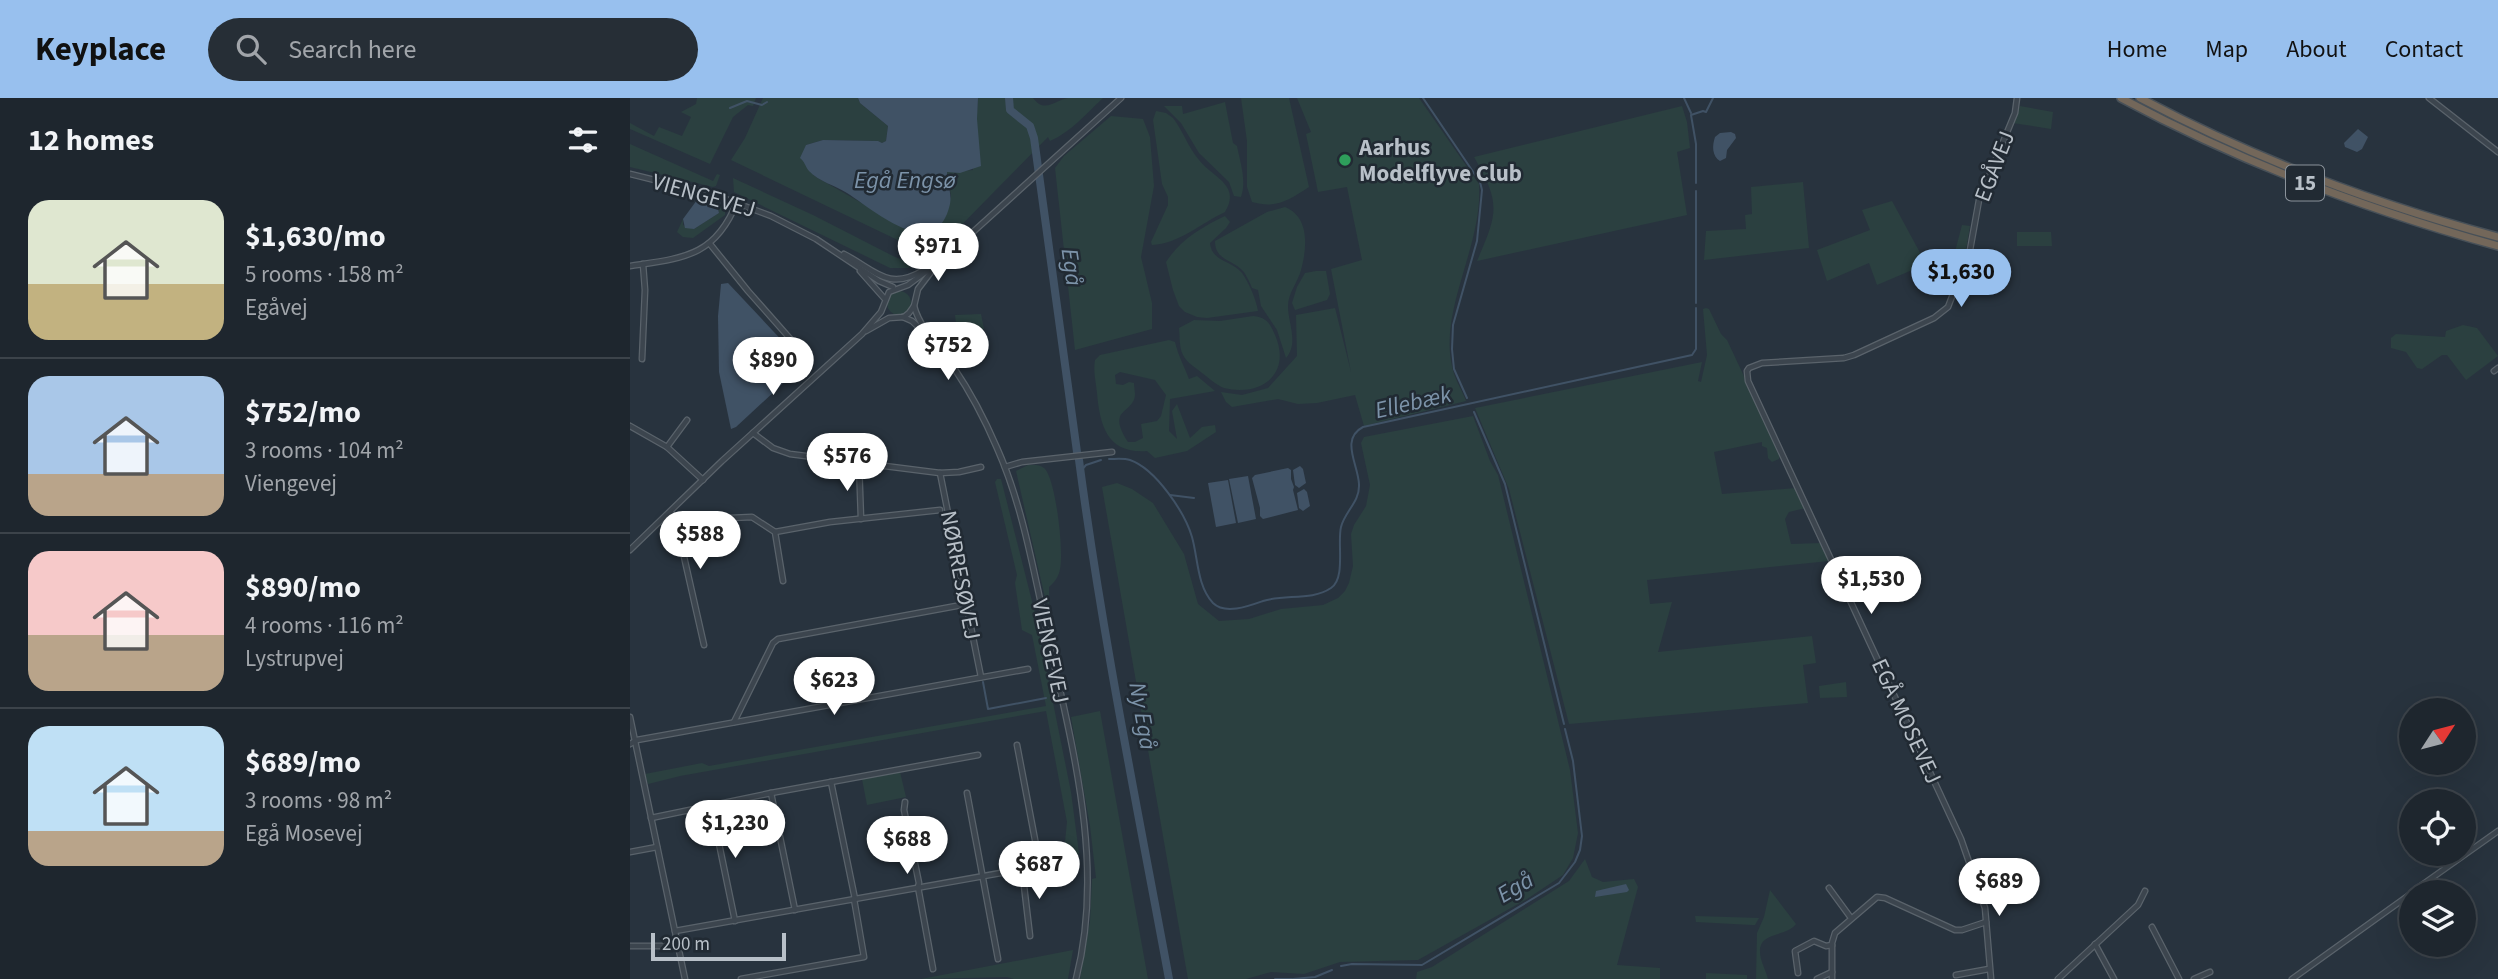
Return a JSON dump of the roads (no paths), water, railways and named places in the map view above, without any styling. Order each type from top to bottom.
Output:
[{"type":"highway","name":"15","points":[[2121,98],[2206,140],[2319,188],[2386,212],[2498,246]]},
{"type":"highway","name":"15","points":[[2140,98],[2222,138],[2323,180],[2388,204],[2498,237]]},
{"type":"street","points":[[862,334],[895,317],[908,314],[919,286],[943,259],[1121,98]]},
{"type":"street","name":"EGÅVEJ","points":[[1747,371],[1762,363],[1844,358],[1934,318],[1948,307],[1970,250],[1979,200],[2015,113],[2017,98]]},
{"type":"street","points":[[2429,98],[2498,152]]},
{"type":"street","name":"VIENGEVEJ","points":[[630,174],[737,202],[771,216],[825,244],[879,281],[899,288]]},
{"type":"street","points":[[630,267],[692,254],[710,244],[726,226],[737,202]]},
{"type":"street","points":[[710,244],[794,343]]},
{"type":"street","points":[[825,244],[890,280],[910,278],[943,259]]},
{"type":"street","name":"VIENGEVEJ","points":[[849,261],[873,283],[884,303]]},
{"type":"street","points":[[630,550],[862,334],[879,315],[889,292],[913,282],[937,263]]},
{"type":"street","points":[[642,359],[645,290],[643,264]]},
{"type":"street","points":[[899,288],[910,292],[914,303]]},
{"type":"street","points":[[884,303],[888,313],[895,317]]},
{"type":"street","name":"VIENGEVEJ","points":[[914,303],[935,342],[976,403],[1005,467],[1035,577],[1081,801],[1089,873],[1085,939],[1076,979]]},
{"type":"street","name":"VIENGEVEJ","points":[[902,317],[914,323],[935,342]]},
{"type":"street","name":"EGÅ MOSEVEJ","points":[[1747,371],[1748,381],[1961,839],[1982,897],[1991,979]]},
{"type":"street","points":[[667,447],[687,420]]},
{"type":"street","points":[[630,426],[667,447],[703,480]]},
{"type":"street","points":[[753,433],[779,451],[859,463],[940,473],[981,467]]},
{"type":"street","points":[[1005,467],[1022,462],[1112,452]]},
{"type":"street","points":[[859,463],[861,519]]},
{"type":"street","name":"NØRRESØVEJ","points":[[940,473],[981,677]]},
{"type":"street","points":[[730,518],[752,517],[775,532],[810,525],[940,510]]},
{"type":"street","points":[[670,512],[675,517],[704,645]]},
{"type":"street","points":[[775,532],[783,581]]},
{"type":"street","points":[[734,723],[773,643],[778,639],[967,604]]},
{"type":"street","points":[[632,742],[1028,669]]},
{"type":"street","points":[[630,717],[632,742],[685,979]]},
{"type":"street","points":[[1017,746],[1040,866]]},
{"type":"street","points":[[651,818],[978,755]]},
{"type":"street","points":[[970,757],[971,763]]},
{"type":"street","points":[[741,979],[864,957],[831,782]]},
{"type":"street","points":[[771,793],[795,909]]},
{"type":"street","points":[[967,793],[998,959]]},
{"type":"street","points":[[905,802],[904,810],[933,969]]},
{"type":"street","points":[[711,805],[734,921]]},
{"type":"street","points":[[2430,880],[2498,831]]},
{"type":"street","points":[[630,852],[657,847]]},
{"type":"street","points":[[675,931],[1064,862]]},
{"type":"street","points":[[1022,869],[1030,936]]},
{"type":"street","points":[[1829,888],[1851,918]]},
{"type":"street","points":[[2058,979],[2138,905],[2145,891]]},
{"type":"street","points":[[1832,979],[1832,945],[1835,933],[1869,902],[1881,897],[1955,930],[1986,922]]},
{"type":"street","points":[[2292,979],[2399,902]]},
{"type":"street","points":[[2152,927],[2179,979]]},
{"type":"street","points":[[1798,973],[1795,951],[1814,941],[1826,946],[1832,945]]},
{"type":"street","points":[[2095,944],[2114,979]]},
{"type":"street","points":[[630,946],[678,946]]},
{"type":"street","points":[[1956,975],[1989,969]]},
{"type":"street","points":[[1817,979],[1832,972]]},
{"type":"street","points":[[2194,979],[2210,972]]},
{"type":"water","name":"Egå Engsø","points":[[858,98],[978,98],[981,166],[960,173],[947,172],[950,204],[943,222],[932,231],[918,232],[888,220],[847,193],[817,178],[800,158],[806,145],[823,140],[886,141],[888,126],[860,103]]},
{"type":"water","points":[[2358,129],[2368,137],[2362,149],[2357,152],[2345,147],[2344,143]]},
{"type":"water","points":[[1731,132],[1736,138],[1727,150],[1726,158],[1720,161],[1713,150],[1715,137],[1720,133]]},
{"type":"water","points":[[697,200],[717,205],[719,213],[694,229],[685,228],[683,219]]},
{"type":"water","points":[[728,283],[804,364],[731,429],[719,372],[718,316],[721,284]]},
{"type":"water","points":[[1300,466],[1306,483],[1299,488],[1295,485],[1293,470]]},
{"type":"water","points":[[1288,468],[1291,470],[1298,510],[1263,519],[1260,516],[1252,478]]},
{"type":"water","points":[[1248,476],[1256,519],[1238,523],[1229,479]]},
{"type":"water","points":[[1228,480],[1236,523],[1216,527],[1208,483]]},
{"type":"water","points":[[1304,489],[1310,506],[1303,511],[1299,508],[1297,493]]},
{"type":"water","points":[[1626,884],[1629,890],[1627,892],[1595,897],[1596,891]]},
{"type":"waterway","name":"Egå","points":[[1009,98],[1010,110],[1030,126],[1034,138],[1077,452]]},
{"type":"waterway","name":"Egå","points":[[1423,98],[1480,182],[1482,190],[1477,241],[1453,325],[1454,369],[1467,398]]},
{"type":"waterway","points":[[1684,98],[1691,113]]},
{"type":"waterway","name":"Ellebæk","points":[[1696,183],[1696,144],[1691,115],[1706,112],[1713,98]]},
{"type":"waterway","points":[[730,108],[747,101],[762,105],[767,102]]},
{"type":"waterway","name":"Ellebæk","points":[[1696,191],[1696,303]]},
{"type":"waterway","name":"Ellebæk","points":[[1109,459],[1128,459],[1140,465],[1150,472],[1168,493],[1192,537],[1204,588],[1218,607],[1230,609],[1271,599],[1315,595],[1336,583],[1340,569],[1341,527],[1359,490],[1351,445],[1356,432],[1363,427],[1692,355],[1696,349],[1696,308]]},
{"type":"waterway","name":"Egå","points":[[1474,412],[1505,484],[1564,724]]},
{"type":"waterway","name":"Ny Egå","points":[[1079,460],[1109,655],[1169,979]]},
{"type":"waterway","points":[[1080,472],[1086,465],[1101,460]]},
{"type":"waterway","points":[[1170,495],[1194,498]]},
{"type":"waterway","points":[[983,682],[988,709],[1046,698]]},
{"type":"waterway","name":"Egå","points":[[1341,966],[1422,965],[1559,883],[1575,862],[1582,836],[1573,761],[1565,729]]},
{"type":"waterway","name":"Egå","points":[[1293,979],[1315,977],[1332,970]]},
{"type":"waterway","name":"Egå","points":[[1275,979],[1292,979]]},
{"type":"place","name":"Aarhus Modelflyve Club","points":[[1345,160]]}]
